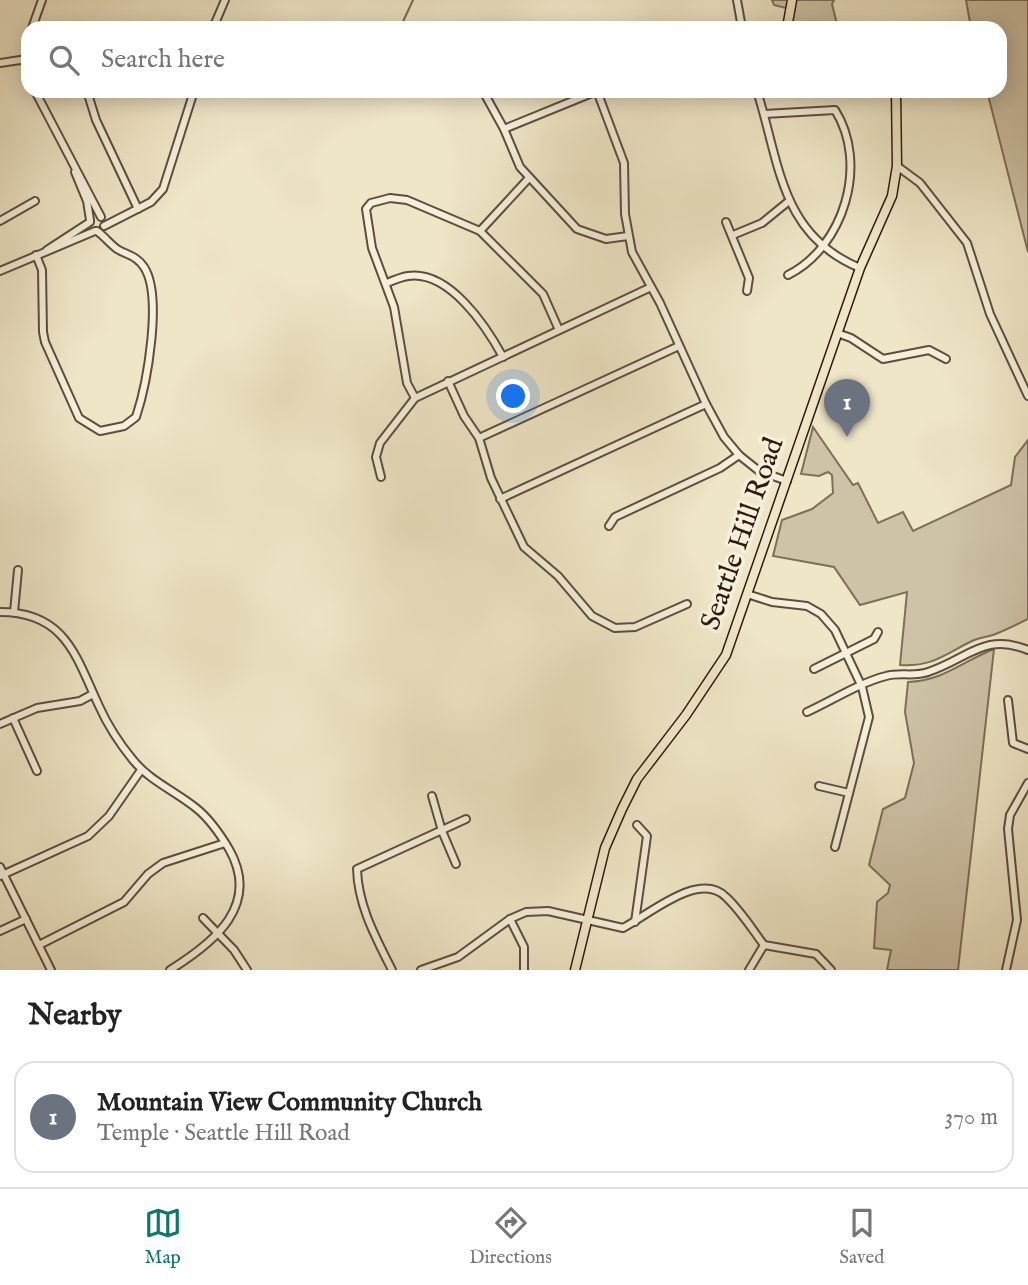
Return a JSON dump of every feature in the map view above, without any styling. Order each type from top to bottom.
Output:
[{"type":"main road","points":[[788,21],[792,0]]},
{"type":"main road","name":"Seattle Hill Road","points":[[575,970],[605,848],[622,809],[637,779],[686,715],[726,655],[860,268],[892,196],[897,166],[896,98]]},
{"type":"street","points":[[35,21],[43,0]]},
{"type":"street","points":[[216,21],[225,0]]},
{"type":"street","points":[[737,0],[742,21]]},
{"type":"street","points":[[0,63],[21,60]]},
{"type":"street","points":[[38,98],[103,222],[107,240]]},
{"type":"street","points":[[89,98],[96,120],[138,209]]},
{"type":"street","points":[[0,271],[96,231],[103,222],[118,219],[152,202],[163,189],[192,98]]},
{"type":"street","points":[[487,98],[505,129],[520,167],[577,229],[606,239],[628,236]]},
{"type":"street","points":[[505,129],[580,98]]},
{"type":"street","points":[[600,98],[624,163],[628,236],[632,252],[649,288],[660,303],[724,437],[739,455],[759,471],[787,481]]},
{"type":"street","points":[[759,98],[789,201],[806,230],[822,248],[837,259],[860,268]]},
{"type":"street","points":[[764,114],[827,108],[835,110],[841,119],[850,179],[839,220],[822,248],[811,261],[788,275]]},
{"type":"street","points":[[897,166],[919,183],[967,243],[990,314],[1028,396]]},
{"type":"street","points":[[36,255],[42,270],[43,332],[79,418],[100,431],[124,426],[136,417],[153,327],[145,268],[134,256],[116,248],[96,231],[90,221],[87,201],[75,172]]},
{"type":"street","points":[[480,231],[529,178]]},
{"type":"street","points":[[415,398],[407,383],[387,283],[372,248],[366,209],[371,203],[390,198],[407,200],[480,231],[542,294],[559,330]]},
{"type":"street","points":[[0,221],[35,201]]},
{"type":"street","points":[[733,235],[762,223],[789,201]]},
{"type":"street","points":[[47,250],[96,216],[103,222]]},
{"type":"street","points":[[726,222],[749,278],[747,291]]},
{"type":"street","points":[[387,283],[408,275],[432,279],[445,286],[489,332],[503,357]]},
{"type":"street","points":[[381,477],[376,457],[380,443],[415,398],[649,288]]},
{"type":"street","points":[[837,333],[851,338],[883,359],[929,350],[946,359]]},
{"type":"street","points":[[479,438],[679,346]]},
{"type":"street","points":[[448,381],[464,416],[479,438],[500,499],[524,547],[558,576],[592,615],[615,628],[635,627],[687,604]]},
{"type":"street","points":[[500,499],[706,404]]},
{"type":"street","points":[[609,526],[615,517],[720,468],[739,455]]},
{"type":"street","points":[[14,612],[18,570]]},
{"type":"street","points":[[747,594],[772,602],[807,606],[821,614],[835,630],[862,687],[869,717],[835,847]]},
{"type":"street","points":[[0,612],[14,612],[42,621],[68,642],[121,746],[141,770],[197,808],[238,864],[240,900],[231,918],[193,956],[170,970]]},
{"type":"street","points":[[814,669],[874,639],[878,632]]},
{"type":"street","points":[[807,712],[890,674],[919,675],[939,669],[991,643],[1010,643],[1028,650]]},
{"type":"street","points":[[0,724],[37,708],[80,701],[93,694]]},
{"type":"street","points":[[1008,700],[1013,743],[1028,749]]},
{"type":"street","points":[[13,718],[37,771]]},
{"type":"street","points":[[2,876],[88,836],[109,816],[141,770]]},
{"type":"street","points":[[1006,970],[1017,920],[1008,830],[1010,815],[1028,783]]},
{"type":"street","points":[[820,786],[849,793]]},
{"type":"street","points":[[432,796],[442,831],[456,864]]},
{"type":"street","points":[[392,970],[371,929],[357,890],[357,869],[466,819]]},
{"type":"street","points":[[635,922],[647,836],[637,825]]},
{"type":"street","points":[[38,946],[124,902],[148,874],[163,863],[225,843]]},
{"type":"street","points":[[0,867],[2,876],[51,970]]},
{"type":"street","points":[[421,970],[458,957],[510,919],[526,912],[548,911],[586,922],[623,928],[687,891],[713,889],[724,895],[764,945],[816,954],[831,970]]},
{"type":"street","points":[[203,918],[234,950],[247,970]]},
{"type":"street","points":[[0,932],[26,919]]},
{"type":"street","points":[[510,919],[524,947],[524,970]]},
{"type":"street","points":[[749,970],[764,945]]},
{"type":"shaded area","points":[[772,0],[834,0],[832,4],[836,21],[791,21],[786,8],[774,5]]},
{"type":"shaded area","points":[[966,0],[1028,0],[1028,252],[989,98],[1007,98],[1007,21],[970,21]]},
{"type":"shaded area","points":[[813,427],[853,485],[858,483],[878,523],[903,512],[913,531],[1011,485],[1015,457],[1028,440],[1028,619],[972,641],[930,662],[900,665],[907,592],[860,605],[834,567],[773,556],[782,520],[812,509],[833,493],[832,475],[828,472],[819,476],[801,474]]},
{"type":"shaded area","points":[[994,649],[958,970],[887,970],[891,950],[874,948],[877,902],[888,893],[890,885],[869,865],[883,809],[905,798],[914,763],[905,712],[908,682],[932,678]]},
{"type":"waterway","points":[[403,21],[413,0]]},
{"type":"place","name":"Mountain View Community Church","points":[[847,437]]}]
